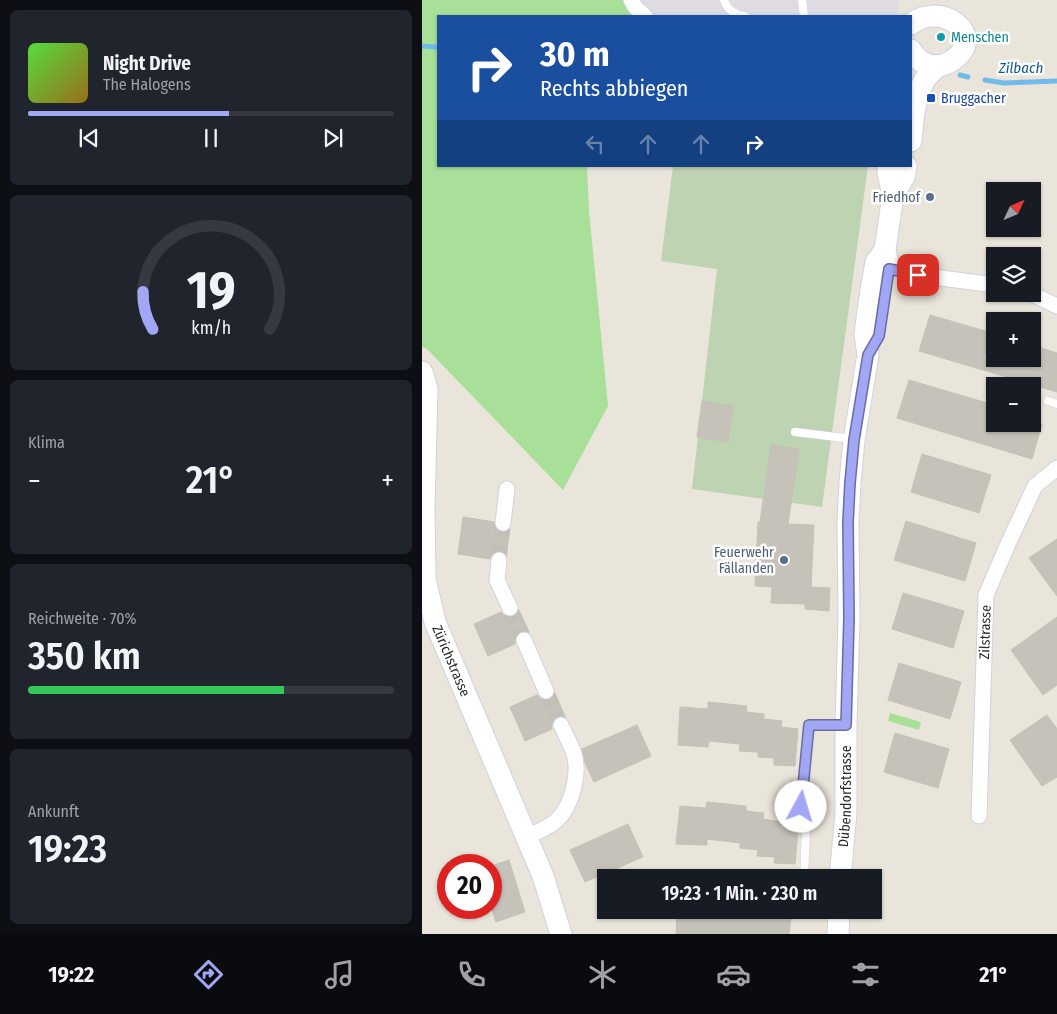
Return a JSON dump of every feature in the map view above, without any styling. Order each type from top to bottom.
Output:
[{"type":"main road","points":[[912,22],[916,16],[933,4],[955,15],[963,24],[966,35],[964,47],[958,57],[949,64],[937,66],[926,64],[912,56]]},
{"type":"main road","points":[[912,130],[918,94],[926,78],[937,66]]},
{"type":"main road","name":"Dübendorfstrasse","points":[[841,869],[846,813],[849,618],[848,522],[850,483],[854,440],[868,355],[879,336],[893,195],[888,167]]},
{"type":"main road","name":"Dübendorfstrasse","points":[[893,195],[904,177],[906,167]]},
{"type":"main road","name":"Zürichstrasse","points":[[422,372],[427,389],[423,580],[435,622],[543,876],[561,934]]},
{"type":"main road","points":[[838,934],[839,919]]},
{"type":"street","points":[[631,0],[644,15]]},
{"type":"street","points":[[887,259],[918,275],[986,284]]},
{"type":"street","points":[[1041,298],[1056,306]]},
{"type":"street","name":"Zilstrasse","points":[[979,816],[986,595],[1035,486],[1056,468]]},
{"type":"street","points":[[503,523],[507,489]]},
{"type":"street","points":[[499,560],[498,580],[510,608]]},
{"type":"street","points":[[524,640],[546,691]]},
{"type":"street","points":[[526,837],[557,820],[572,796],[576,776],[575,755],[561,724]]},
{"type":"lane","points":[[724,0],[726,6],[738,15]]},
{"type":"lane","points":[[802,0],[804,15]]},
{"type":"lane","points":[[1048,401],[1056,404]]},
{"type":"lane","points":[[795,432],[854,440]]},
{"type":"lane","points":[[804,869],[806,831],[801,807],[809,725],[846,725]]},
{"type":"shaded area","points":[[631,0],[900,0],[897,15],[644,15]]},
{"type":"green space","points":[[422,0],[631,0],[644,15],[437,15],[437,167],[587,167],[589,211],[608,406],[563,490],[427,349],[422,347]]},
{"type":"green space","points":[[673,167],[868,167],[822,507],[692,489],[717,269],[661,261]]},
{"type":"green space","points":[[890,713],[921,722],[919,730],[888,721]]},
{"type":"building","points":[[930,315],[986,331],[986,352],[984,359],[986,359],[986,367],[1041,367],[1041,348],[1057,353],[1057,392],[1041,387],[1041,377],[1007,377],[919,351]]},
{"type":"building","points":[[909,380],[986,403],[986,432],[1040,432],[1032,459],[897,418]]},
{"type":"building","points":[[702,401],[734,406],[728,442],[697,437]]},
{"type":"building","name":"Feuerwehr Fällanden","points":[[771,445],[799,449],[788,524],[814,525],[811,587],[830,588],[829,611],[805,609],[805,604],[771,603],[772,587],[755,586],[758,522],[760,522]]},
{"type":"building","points":[[922,454],[991,475],[979,513],[911,492]]},
{"type":"building","points":[[463,517],[494,522],[497,530],[501,532],[506,532],[510,529],[506,554],[496,551],[490,559],[458,554]]},
{"type":"building","points":[[906,521],[976,543],[965,581],[894,560]]},
{"type":"building","points":[[1057,539],[1057,596],[1029,558]]},
{"type":"building","points":[[903,593],[964,611],[953,648],[892,629]]},
{"type":"building","points":[[519,610],[529,632],[520,632],[516,635],[515,644],[488,656],[474,624],[501,612],[505,616],[513,617]]},
{"type":"building","points":[[1057,617],[1057,685],[1043,695],[1011,650]]},
{"type":"building","points":[[899,663],[961,682],[950,719],[888,700]]},
{"type":"building","points":[[555,693],[565,717],[557,717],[554,719],[552,729],[525,741],[510,707],[537,695],[541,699],[549,700]]},
{"type":"building","points":[[708,702],[747,706],[746,712],[764,714],[764,719],[782,721],[781,727],[798,729],[795,766],[774,765],[774,758],[758,757],[758,752],[739,751],[740,744],[709,741],[708,747],[678,745],[680,707],[708,709]]},
{"type":"building","points":[[1047,715],[1057,729],[1057,777],[1042,786],[1010,740]]},
{"type":"building","points":[[637,725],[651,756],[594,782],[585,763],[582,749]]},
{"type":"building","points":[[895,733],[949,749],[938,788],[884,772]]},
{"type":"building","points":[[707,802],[746,806],[746,811],[764,813],[763,819],[782,822],[781,826],[798,829],[795,864],[774,863],[775,857],[757,856],[758,850],[740,848],[740,843],[707,839],[707,845],[676,844],[680,806],[706,808]]},
{"type":"building","points":[[628,824],[643,857],[615,869],[597,869],[597,877],[585,882],[570,850]]},
{"type":"building","points":[[509,860],[525,912],[496,922],[495,919],[502,919],[502,862]]},
{"type":"building","points":[[677,919],[791,919],[789,934],[676,934]]},
{"type":"waterway","name":"Zilbach","points":[[422,46],[437,47]]},
{"type":"waterway","name":"Zilbach","points":[[960,75],[968,77]]},
{"type":"waterway","name":"Zilbach","points":[[985,80],[1004,83],[1057,81]]},
{"type":"tunnel","points":[[499,560],[503,523]]},
{"type":"tunnel","points":[[510,608],[524,640]]},
{"type":"tunnel","points":[[546,691],[561,725]]},
{"type":"place","name":"Menschen","points":[[941,37]]},
{"type":"place","name":"Bruggacher","points":[[931,98]]},
{"type":"place","name":"Friedhof","points":[[930,197]]},
{"type":"place","name":"Feuerwehr Fällanden","points":[[784,560]]},
{"type":"route","points":[[801,807],[809,725],[846,725],[850,483],[854,440],[868,355],[879,336],[889,269],[918,275]]}]
